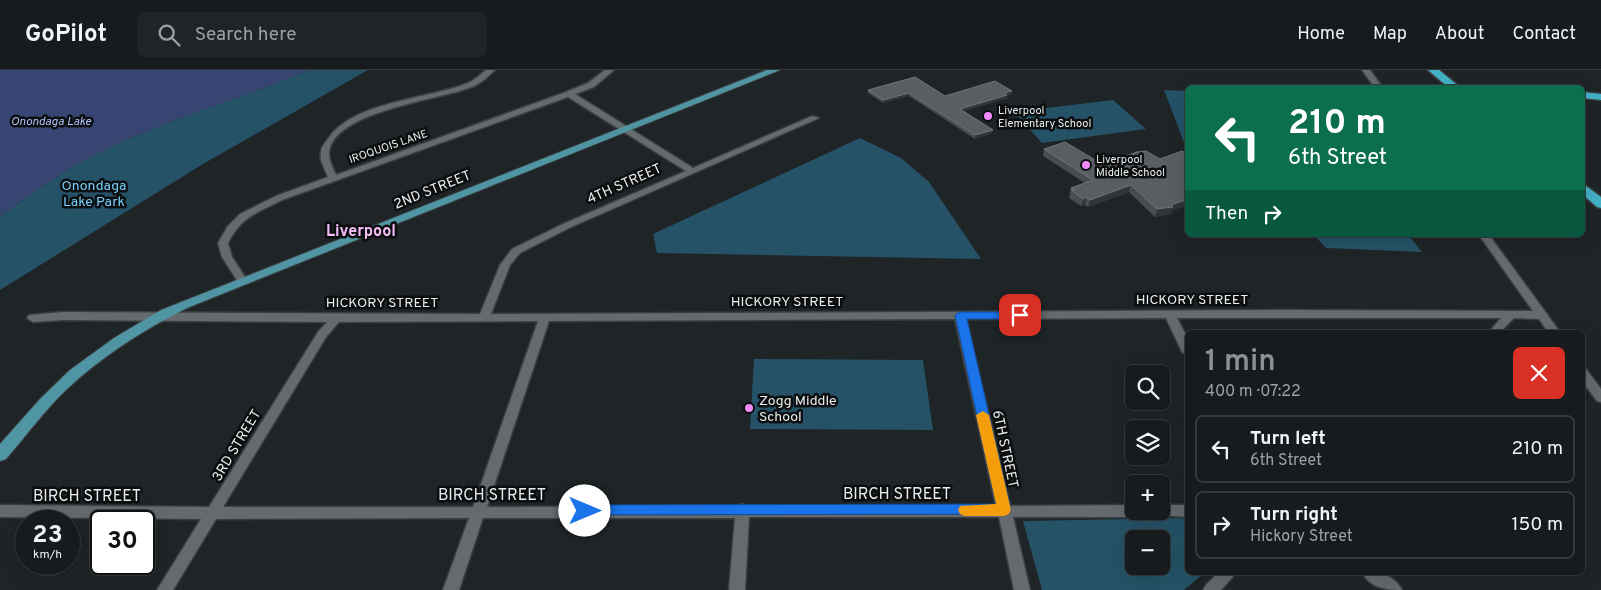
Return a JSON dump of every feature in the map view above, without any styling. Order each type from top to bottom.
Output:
[{"type":"highway","points":[[1428,70],[1446,85]]},
{"type":"highway","points":[[1433,70],[1452,85]]},
{"type":"highway","points":[[1585,95],[1601,97]]},
{"type":"highway","points":[[1585,190],[1601,205]]},
{"type":"highway","points":[[1585,195],[1601,205]]},
{"type":"main road","name":"2ND STREET","points":[[0,456],[60,387],[87,363],[120,339],[157,318],[242,280],[775,70]]},
{"type":"street","points":[[333,178],[325,162],[326,148],[340,132],[361,118],[390,106],[462,88],[478,80],[491,70]]},
{"type":"street","name":"IROQUOIS LANE","points":[[242,280],[228,258],[223,243],[231,228],[261,206],[333,178],[569,94],[591,85],[610,70]]},
{"type":"street","points":[[1366,70],[1376,85]]},
{"type":"street","points":[[569,94],[692,171]]},
{"type":"street","name":"4TH STREET","points":[[484,316],[504,265],[516,251],[692,171],[815,118]]},
{"type":"street","points":[[1485,237],[1553,330]]},
{"type":"street","name":"6TH STREET","points":[[960,315],[1022,590]]},
{"type":"street","points":[[1170,315],[1185,346]]},
{"type":"street","points":[[1496,330],[1511,315]]},
{"type":"street","name":"HICKORY STREET","points":[[33,318],[63,316],[336,318],[484,316],[1542,315]]},
{"type":"street","points":[[451,590],[545,316]]},
{"type":"street","name":"3RD STREET","points":[[164,590],[214,513],[322,335],[336,318]]},
{"type":"street","points":[[1585,376],[1601,398]]},
{"type":"street","points":[[737,590],[742,510]]},
{"type":"street","name":"BIRCH STREET","points":[[0,511],[214,513],[742,510],[1125,511]]},
{"type":"street","points":[[1170,511],[1185,511]]},
{"type":"street","points":[[1211,590],[1227,575]]},
{"type":"street","points":[[1373,575],[1394,590]]},
{"type":"green space","name":"Onondaga Lake Park","points":[[309,70],[368,70],[203,164],[0,290],[0,216],[62,174],[110,147]]},
{"type":"green space","points":[[1164,90],[1185,91],[1185,145]]},
{"type":"green space","points":[[1113,100],[1146,129],[1042,143],[1014,112]]},
{"type":"green space","points":[[860,138],[901,158],[929,182],[981,259],[657,253],[653,234]]},
{"type":"green space","points":[[1316,237],[1410,237],[1422,252],[1326,248]]},
{"type":"green space","points":[[754,359],[923,360],[933,430],[750,429]]},
{"type":"green space","points":[[1170,518],[1185,518],[1185,575],[1202,575],[1184,590],[1042,590],[1023,521],[1170,520]]},
{"type":"water","name":"Onondaga Lake","points":[[0,70],[309,70],[110,147],[62,174],[0,216]]},
{"type":"building","name":"Liverpool Elementary School","points":[[915,77],[945,96],[995,81],[1012,91],[1004,93],[1007,95],[960,109],[993,130],[975,135],[909,93],[883,100],[868,90]]},
{"type":"building","points":[[1065,142],[1102,164],[1137,152],[1146,151],[1160,159],[1182,151],[1185,152],[1185,200],[1171,205],[1173,207],[1157,209],[1131,185],[1090,200],[1086,197],[1083,199],[1071,188],[1093,180],[1044,149]]},
{"type":"slow traffic","points":[[965,510],[1004,510],[983,415]]},
{"type":"place","name":"Liverpool Elementary School","points":[[988,116]]},
{"type":"place","name":"Liverpool Middle School","points":[[1086,165]]},
{"type":"place","name":"Zogg Middle School","points":[[749,408]]},
{"type":"district","name":"Liverpool","points":[[361,230]]},
{"type":"route","points":[[585,511],[1004,510],[960,315],[1020,315]]}]
